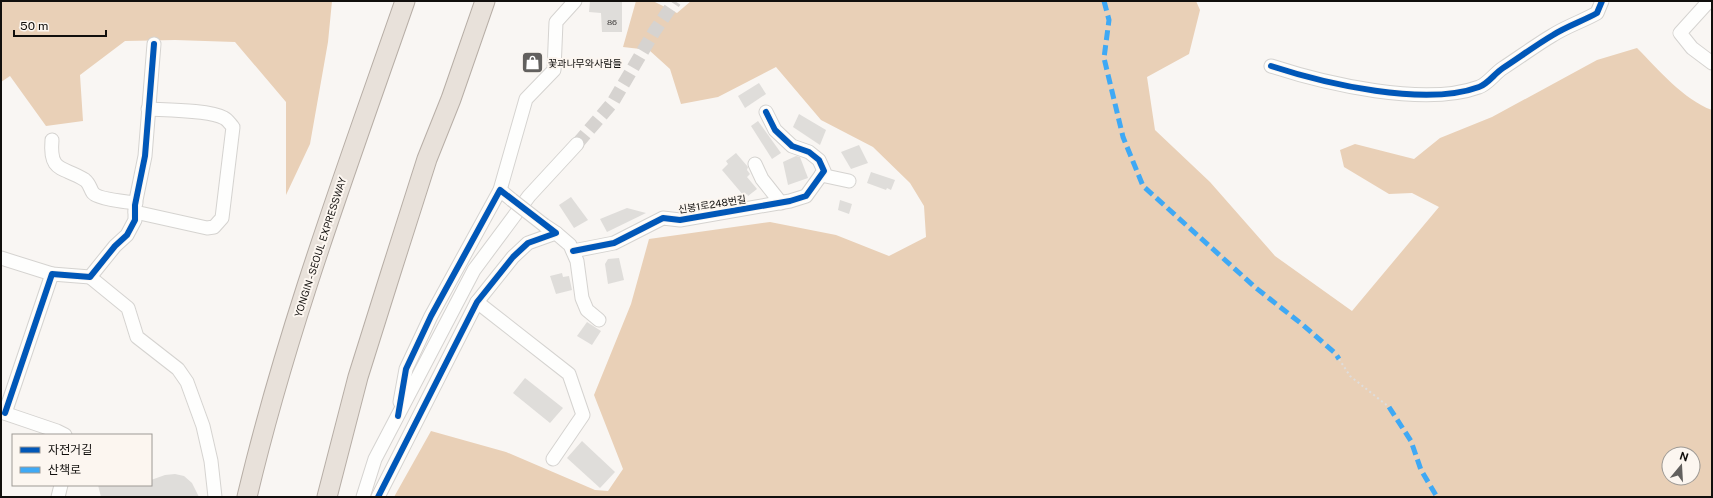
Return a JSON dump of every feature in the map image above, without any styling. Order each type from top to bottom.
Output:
[{"type":"highway","name":"YONGIN - SEOUL EXPRESSWAY","points":[[247,497],[283,362],[317,252],[405,1]]},
{"type":"highway","points":[[327,497],[358,377],[391,272],[427,160],[484,1]]},
{"type":"street","points":[[398,416],[406,369],[431,316],[500,190],[526,99],[554,70],[556,22],[575,1]]},
{"type":"street","points":[[1271,66],[1293,73],[1373,90],[1416,95],[1444,94],[1480,87],[1501,70],[1554,34],[1597,13],[1602,1]]},
{"type":"street","points":[[1709,1],[1680,33],[1692,48],[1712,63]]},
{"type":"street","points":[[90,277],[131,229],[143,172],[154,44]]},
{"type":"street","points":[[52,140],[52,158],[58,169],[85,180],[89,183],[93,193],[99,197],[207,228],[214,227],[219,223],[223,207],[225,176],[233,127],[223,117],[212,114],[148,109]]},
{"type":"street","points":[[766,112],[775,130],[792,146],[809,152],[819,160],[823,173],[849,181]]},
{"type":"street","points":[[363,497],[375,459],[474,270],[529,196],[577,144]]},
{"type":"street","points":[[755,164],[762,179],[781,203]]},
{"type":"street","name":"신봉1로248번길","points":[[573,251],[614,243],[663,218],[680,220],[781,203],[806,196],[823,173]]},
{"type":"street","points":[[500,190],[570,244],[577,261],[582,298],[587,310],[599,320]]},
{"type":"street","points":[[378,497],[477,302],[513,257],[528,243],[556,233]]},
{"type":"street","points":[[1,258],[52,274],[90,277],[128,308],[137,337],[178,369],[187,382],[204,426],[211,461],[215,497]]},
{"type":"street","points":[[52,274],[3,413],[62,434]]},
{"type":"street","points":[[477,302],[570,374],[583,415],[553,459]]},
{"type":"street","points":[[58,497],[60,486]]},
{"type":"path","points":[[1339,359],[1350,376],[1389,408]]},
{"type":"shaded area","points":[[1,1],[332,1],[328,42],[310,144],[286,195],[286,102],[235,42],[175,40],[125,41],[80,75],[83,121],[46,126],[10,76],[1,82]]},
{"type":"shaded area","points":[[636,1],[653,1],[677,13],[691,1],[1196,1],[1200,10],[1189,54],[1147,77],[1155,130],[1210,182],[1275,256],[1352,311],[1439,207],[1412,193],[1389,194],[1344,167],[1340,150],[1355,144],[1414,159],[1440,138],[1492,117],[1597,60],[1637,48],[1682,92],[1691,99],[1712,110],[1712,497],[394,497],[431,431],[506,452],[595,490],[608,491],[623,469],[594,395],[631,304],[649,239],[770,222],[836,235],[889,256],[926,237],[924,206],[910,183],[873,147],[821,120],[776,67],[718,97],[681,104],[670,69],[649,50],[623,47]]},
{"type":"building","points":[[590,1],[622,1],[622,32],[602,32],[601,13],[589,12]]},
{"type":"building","points":[[759,83],[766,94],[745,108],[738,96]]},
{"type":"building","points":[[799,114],[826,130],[820,145],[793,127]]},
{"type":"building","points":[[758,121],[781,153],[772,159],[751,126]]},
{"type":"building","points":[[859,145],[868,163],[851,169],[841,152]]},
{"type":"building","points":[[736,153],[748,167],[747,170],[750,174],[747,177],[757,189],[748,196],[747,194],[744,196],[722,170],[728,164],[726,161]]},
{"type":"building","points":[[796,156],[800,157],[808,178],[788,185],[783,162]]},
{"type":"building","points":[[871,172],[895,180],[891,190],[887,188],[886,190],[867,183]]},
{"type":"building","points":[[571,197],[588,220],[574,228],[559,205]]},
{"type":"building","points":[[840,200],[852,204],[849,214],[838,210]]},
{"type":"building","points":[[627,208],[646,213],[607,232],[600,219]]},
{"type":"building","points":[[619,258],[624,280],[608,284],[605,264],[608,259]]},
{"type":"building","points":[[562,273],[563,277],[569,276],[572,290],[556,294],[550,276]]},
{"type":"building","points":[[587,322],[601,331],[592,345],[577,336]]},
{"type":"building","points":[[525,378],[563,408],[550,423],[513,393]]},
{"type":"building","points":[[582,441],[615,472],[600,488],[567,458]]},
{"type":"building","points":[[175,474],[184,476],[192,483],[199,497],[101,497],[98,486],[152,486],[152,480],[165,475]]},
{"type":"tunnel","points":[[577,144],[613,102],[654,32],[675,1]]},
{"type":"marked path","points":[[1104,1],[1109,20],[1104,58],[1123,137],[1143,186],[1256,288],[1303,325],[1335,353],[1339,359]]},
{"type":"marked path","points":[[1389,407],[1411,441],[1421,470],[1437,497]]},
{"type":"cycle path","points":[[1271,66],[1319,80],[1375,91],[1431,95],[1457,93],[1482,86],[1500,70],[1547,39],[1597,13],[1602,1]]},
{"type":"cycle path","points":[[5,413],[52,274],[90,277],[115,246],[127,235],[135,220],[135,205],[145,156],[154,44]]},
{"type":"cycle path","points":[[573,251],[614,243],[663,218],[680,220],[790,201],[806,196],[824,171],[819,160],[809,152],[792,146],[775,130],[766,112]]},
{"type":"cycle path","points":[[378,497],[477,302],[513,257],[528,243],[556,233],[500,190],[431,316],[406,369],[398,416]]},
{"type":"place","name":"꽃과나무와사람들","points":[[532,63]]}]
